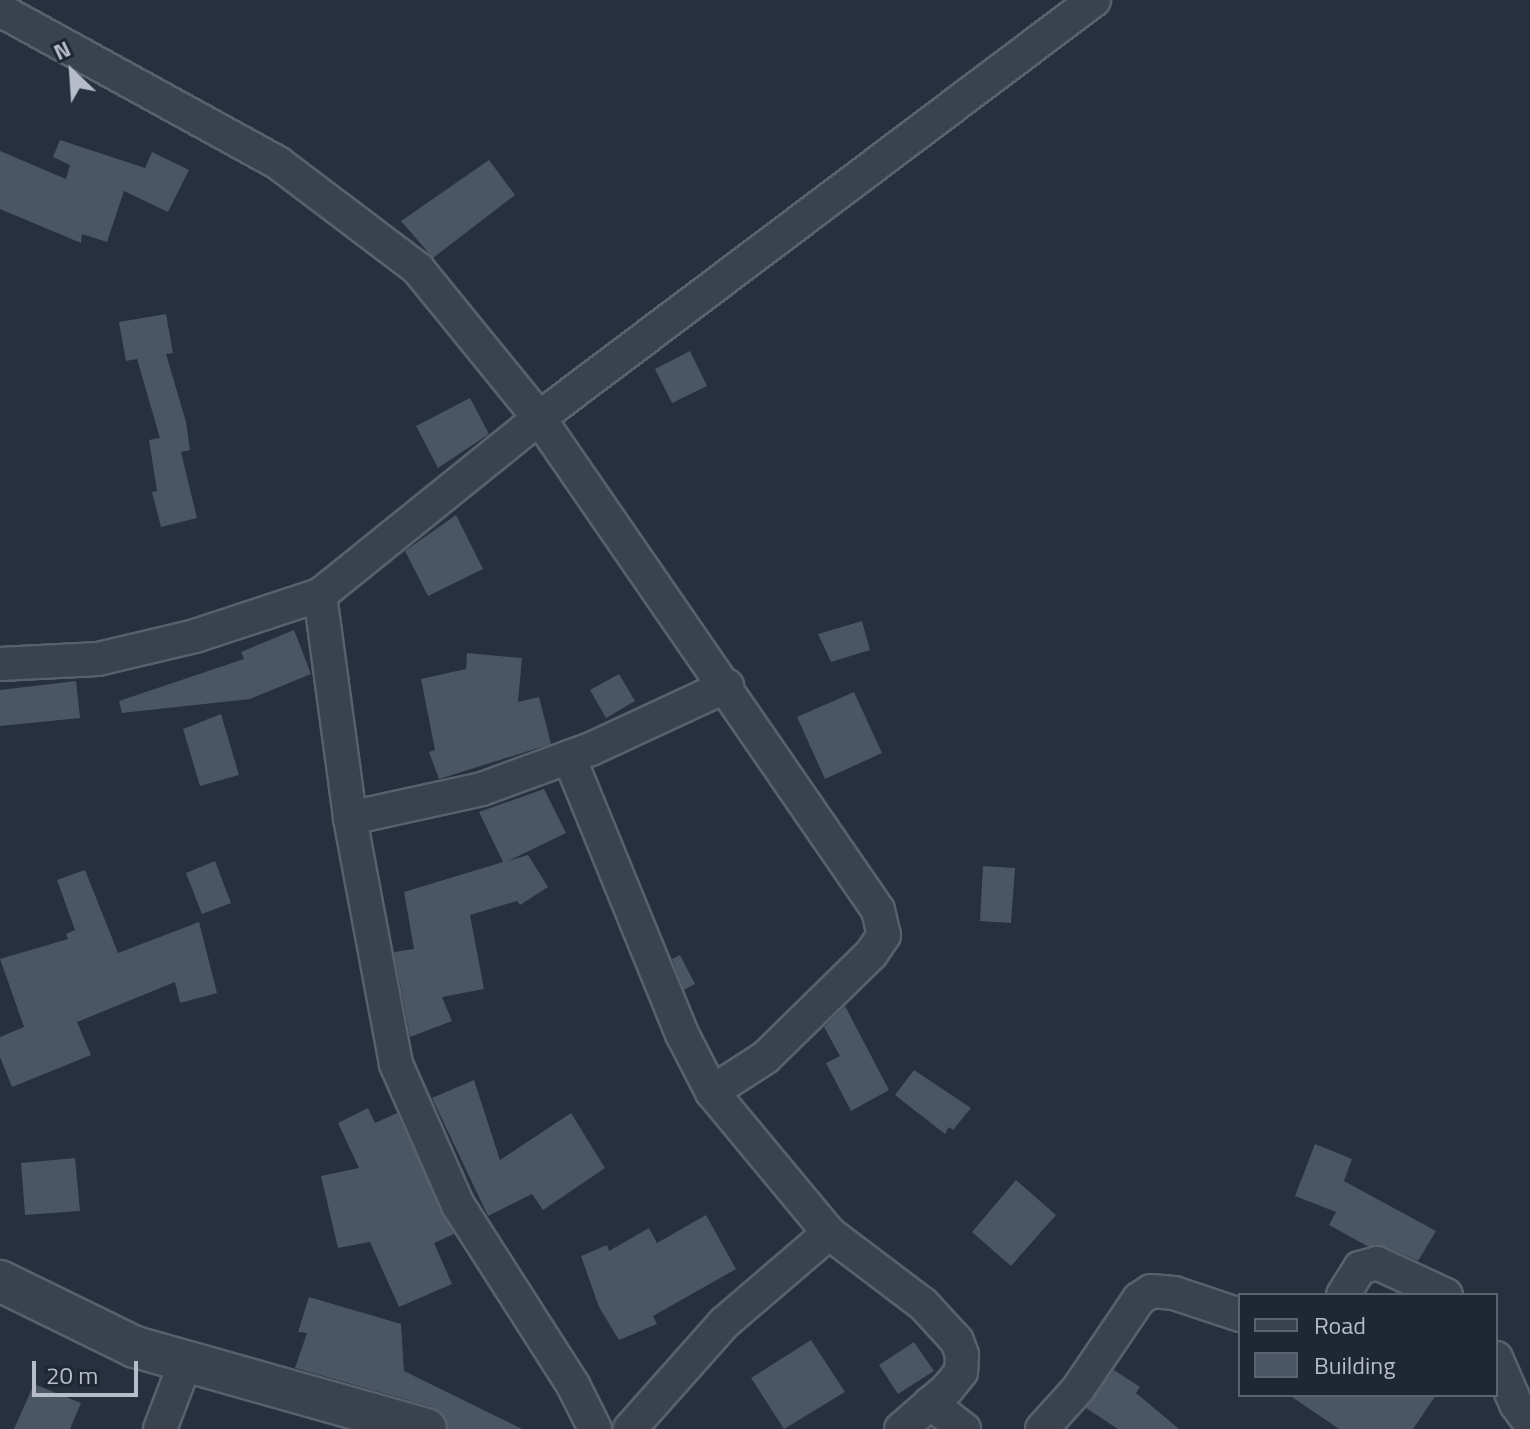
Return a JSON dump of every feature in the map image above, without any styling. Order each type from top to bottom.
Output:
[{"type":"street","points":[[0,664],[98,659],[195,636],[320,595],[539,418],[1094,0]]},
{"type":"street","points":[[0,10],[278,163],[418,269],[539,418],[846,859],[878,910],[884,935],[818,1011],[766,1057],[712,1092]]},
{"type":"street","points":[[320,595],[350,818],[377,984],[396,1064],[416,1120],[458,1205],[573,1385],[595,1429]]},
{"type":"street","points":[[350,818],[482,789],[569,757],[727,686]]},
{"type":"street","points":[[569,757],[682,1034],[712,1092],[829,1233],[923,1304],[957,1341],[961,1372],[901,1429]]},
{"type":"street","points":[[630,1429],[724,1323],[829,1233]]},
{"type":"street","points":[[1345,1293],[1370,1263],[1441,1293]]},
{"type":"street","points":[[0,1281],[135,1347],[426,1429]]},
{"type":"street","points":[[1042,1429],[1078,1389],[1139,1299],[1151,1291],[1174,1293],[1238,1314]]},
{"type":"street","points":[[160,1429],[186,1361]]},
{"type":"street","points":[[1498,1363],[1516,1404],[1530,1423]]},
{"type":"street","points":[[930,1403],[964,1429]]},
{"type":"building","points":[[60,140],[145,168],[152,152],[189,170],[168,212],[124,191],[107,242],[82,234],[81,243],[0,209],[0,151],[66,179],[70,165],[53,157]]},
{"type":"building","points":[[489,160],[515,195],[433,258],[401,221]]},
{"type":"building","points":[[166,314],[173,353],[166,354],[186,422],[190,450],[181,452],[197,518],[161,527],[152,492],[157,491],[149,440],[160,438],[137,359],[126,361],[119,322]]},
{"type":"building","points":[[690,351],[707,386],[672,403],[655,369]]},
{"type":"building","points":[[470,398],[489,434],[438,468],[416,426]]},
{"type":"building","points":[[456,515],[483,569],[428,596],[405,551]]},
{"type":"building","points":[[862,621],[870,650],[831,662],[818,634]]},
{"type":"building","points":[[294,630],[311,674],[250,699],[122,713],[119,701],[244,659],[241,652]]},
{"type":"building","points":[[467,653],[522,658],[518,702],[539,697],[551,744],[439,779],[429,752],[435,750],[421,679],[466,669]]},
{"type":"building","points":[[619,674],[635,701],[606,718],[590,690]]},
{"type":"building","points":[[76,681],[80,718],[0,726],[0,690]]},
{"type":"building","points":[[854,692],[882,753],[825,779],[797,717]]},
{"type":"building","points":[[221,714],[239,775],[200,786],[183,729]]},
{"type":"building","points":[[544,789],[566,833],[508,861],[528,855],[548,887],[520,905],[517,901],[470,915],[484,989],[442,997],[452,1021],[410,1037],[394,952],[414,949],[404,892],[503,862],[479,812]]},
{"type":"building","points":[[215,861],[231,903],[202,914],[186,873]]},
{"type":"building","points":[[983,866],[1015,868],[1011,923],[980,921]]},
{"type":"building","points":[[85,870],[118,953],[199,922],[217,993],[180,1003],[175,982],[77,1022],[91,1055],[12,1087],[0,1057],[0,1037],[24,1027],[0,959],[68,939],[66,934],[75,930],[57,880]]},
{"type":"building","points":[[680,955],[695,984],[684,990],[672,959]]},
{"type":"building","points":[[845,1006],[889,1090],[851,1111],[826,1063],[840,1056],[824,1027]]},
{"type":"building","points":[[914,1070],[971,1108],[953,1130],[949,1127],[945,1134],[895,1095]]},
{"type":"building","points":[[474,1080],[500,1160],[571,1113],[605,1168],[543,1210],[532,1194],[488,1216],[432,1098]]},
{"type":"building","points":[[368,1108],[375,1123],[397,1113],[454,1234],[434,1243],[452,1284],[399,1307],[370,1242],[338,1248],[321,1176],[359,1168],[338,1123]]},
{"type":"building","points":[[1315,1144],[1352,1159],[1344,1181],[1436,1231],[1418,1261],[1385,1246],[1367,1246],[1329,1225],[1336,1212],[1295,1196]]},
{"type":"building","points":[[75,1158],[80,1211],[25,1215],[21,1163]]},
{"type":"building","points":[[1016,1180],[1056,1215],[1011,1266],[972,1232]]},
{"type":"building","points":[[706,1215],[736,1269],[653,1316],[657,1324],[619,1340],[599,1307],[581,1256],[607,1245],[609,1251],[649,1228],[657,1243]]},
{"type":"building","points":[[309,1297],[401,1324],[404,1371],[522,1429],[448,1429],[443,1414],[432,1407],[295,1368],[307,1333],[298,1332]]},
{"type":"building","points":[[811,1340],[845,1392],[784,1429],[751,1378]]},
{"type":"building","points":[[914,1342],[934,1371],[898,1394],[879,1365]]},
{"type":"building","points":[[1114,1370],[1140,1387],[1136,1393],[1179,1429],[1118,1429],[1086,1408]]},
{"type":"building","points":[[34,1384],[81,1403],[70,1429],[14,1429]]},
{"type":"building","points":[[1292,1397],[1435,1397],[1413,1429],[1339,1429]]}]
